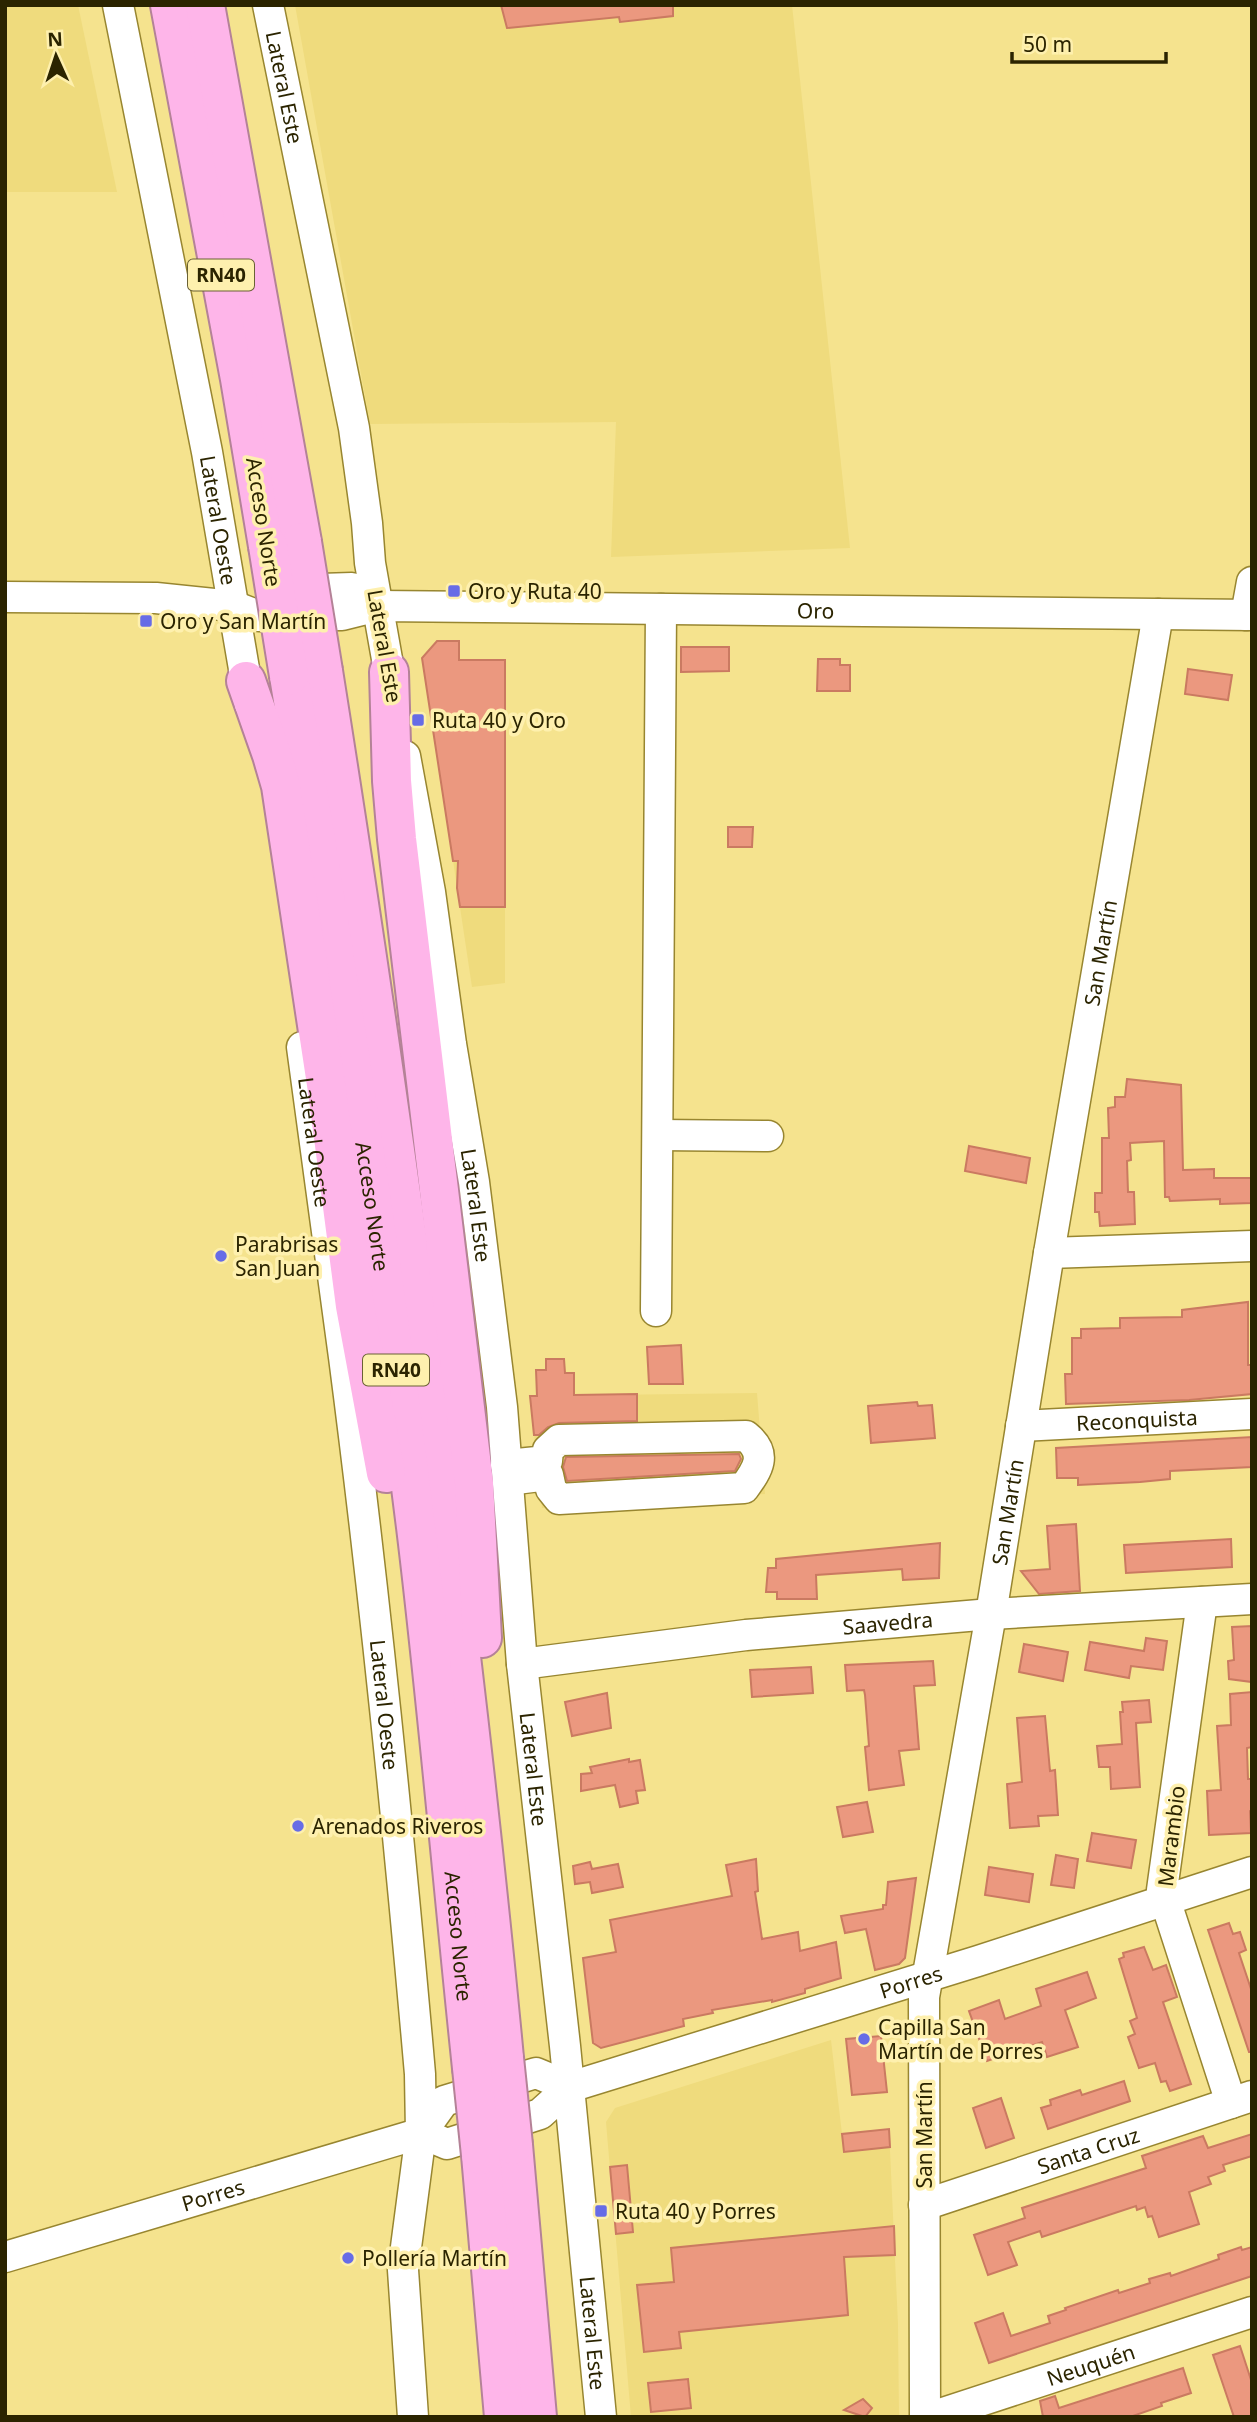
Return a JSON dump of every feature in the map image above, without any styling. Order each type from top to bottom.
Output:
[{"type":"highway","name":"Acceso Norte","points":[[170,5],[240,379],[285,544]]},
{"type":"highway","name":"Acceso Norte","points":[[205,5],[306,674],[366,945],[429,1390],[489,1896],[488,2063]]},
{"type":"highway","points":[[389,672],[396,827],[474,1483],[484,1690],[489,1896]]},
{"type":"highway","name":"Acceso Norte","points":[[306,674],[330,923],[417,1529],[443,1790],[488,2063],[497,2150],[537,2417]]},
{"type":"highway","points":[[246,681],[281,786],[327,1091],[355,1307],[443,1790]]},
{"type":"highway","name":"Acceso Norte","points":[[497,2150],[504,2417]]},
{"type":"street","name":"Lateral Oeste","points":[[118,5],[204,439],[283,897],[314,1153],[344,1356],[382,1689],[420,2074],[421,2133],[403,2270],[405,2415]]},
{"type":"street","name":"Lateral Este","points":[[268,5],[354,428],[378,606],[430,892],[474,1182],[502,1406],[523,1664],[570,2087],[601,2417]]},
{"type":"street","points":[[1249,615],[1252,582]]},
{"type":"street","name":"Oro","points":[[5,597],[156,598],[233,606],[259,616],[342,615],[378,606],[1249,615]]},
{"type":"street","points":[[656,1311],[662,609]]},
{"type":"street","name":"San Martín","points":[[928,2417],[924,1997],[991,1614],[1049,1253],[1158,614]]},
{"type":"street","points":[[658,1135],[768,1136]]},
{"type":"street","points":[[1049,1253],[1252,1246]]},
{"type":"street","name":"Reconquista","points":[[1021,1426],[1252,1414]]},
{"type":"street","points":[[746,1436],[755,1443],[759,1452],[757,1470],[744,1488],[558,1499],[551,1489],[548,1475],[507,1472],[547,1461],[548,1450],[559,1440],[746,1436]]},
{"type":"street","name":"Saavedra","points":[[523,1664],[746,1635],[991,1614],[1252,1599]]},
{"type":"street","name":"Marambio","points":[[1202,1602],[1162,1890],[1241,2100]]},
{"type":"street","name":"Porres","points":[[5,2257],[421,2133],[447,2144],[540,2114],[570,2087],[927,1977],[1252,1872]]},
{"type":"street","points":[[421,2133],[444,2101],[536,2073],[570,2087]]},
{"type":"street","name":"Santa Cruz","points":[[925,2205],[1241,2100]]},
{"type":"street","name":"Neuquén","points":[[928,2417],[1252,2312]]},
{"type":"shaded area","points":[[5,5],[78,5],[117,192],[5,192]]},
{"type":"shaded area","points":[[295,5],[792,5],[850,548],[611,557],[616,422],[370,424]]},
{"type":"shaded area","points":[[437,754],[505,754],[505,983],[472,987]]},
{"type":"shaded area","points":[[757,1393],[765,1494],[542,1508],[530,1396]]},
{"type":"shaded area","points":[[831,2040],[842,2134],[889,2129],[898,2324],[899,2417],[631,2417],[606,2122],[615,2108]]},
{"type":"building","points":[[501,5],[673,5],[673,16],[620,22],[619,17],[507,28]]},
{"type":"building","points":[[437,641],[459,641],[459,660],[505,660],[505,907],[460,907],[457,888],[458,861],[453,861],[422,658]]},
{"type":"building","points":[[681,647],[729,647],[729,671],[681,672]]},
{"type":"building","points":[[818,659],[840,659],[840,665],[850,665],[850,691],[817,691]]},
{"type":"building","points":[[1188,669],[1232,675],[1228,700],[1185,694]]},
{"type":"building","points":[[728,827],[753,827],[752,847],[728,847]]},
{"type":"building","points":[[1127,1079],[1181,1085],[1183,1170],[1214,1169],[1214,1178],[1252,1178],[1252,1203],[1220,1204],[1220,1199],[1170,1201],[1169,1197],[1165,1197],[1164,1141],[1130,1143],[1131,1160],[1127,1161],[1128,1192],[1134,1192],[1135,1224],[1100,1226],[1099,1212],[1095,1212],[1095,1193],[1102,1193],[1102,1138],[1109,1138],[1108,1108],[1115,1107],[1115,1097],[1125,1097]]},
{"type":"building","points":[[969,1146],[1030,1158],[1026,1183],[965,1171]]},
{"type":"building","points":[[1248,1302],[1248,1365],[1252,1365],[1252,1394],[1189,1400],[1066,1404],[1065,1374],[1072,1374],[1072,1338],[1081,1338],[1081,1329],[1120,1328],[1120,1318],[1182,1317],[1182,1310]]},
{"type":"building","points":[[681,1345],[683,1384],[649,1384],[647,1347]]},
{"type":"building","points":[[546,1359],[564,1359],[565,1373],[574,1373],[574,1395],[637,1394],[637,1421],[559,1423],[548,1427],[539,1435],[534,1435],[530,1396],[537,1396],[536,1370],[546,1370]]},
{"type":"building","points":[[917,1402],[918,1406],[932,1405],[935,1438],[871,1443],[868,1406]]},
{"type":"building","points":[[1252,1437],[1252,1467],[1170,1471],[1170,1479],[1140,1482],[1078,1485],[1078,1478],[1057,1478],[1056,1448]]},
{"type":"building","points":[[739,1454],[741,1459],[735,1471],[567,1481],[563,1467],[566,1457]]},
{"type":"building","points":[[1076,1524],[1080,1591],[1039,1594],[1021,1571],[1050,1569],[1047,1526]]},
{"type":"building","points":[[1231,1539],[1232,1567],[1126,1573],[1124,1545]]},
{"type":"building","points":[[940,1543],[939,1578],[903,1580],[902,1569],[816,1575],[817,1599],[777,1599],[777,1592],[766,1592],[768,1568],[776,1568],[776,1559]]},
{"type":"building","points":[[1252,1626],[1252,1682],[1229,1679],[1228,1661],[1234,1660],[1232,1627]]},
{"type":"building","points":[[1146,1638],[1167,1641],[1163,1670],[1131,1666],[1129,1678],[1085,1670],[1090,1642],[1144,1651]]},
{"type":"building","points":[[1024,1644],[1068,1652],[1063,1681],[1019,1672]]},
{"type":"building","points":[[933,1661],[935,1685],[914,1686],[919,1749],[899,1751],[904,1785],[869,1790],[865,1747],[869,1746],[865,1695],[864,1690],[847,1691],[845,1665]]},
{"type":"building","points":[[811,1667],[813,1693],[752,1697],[750,1670]]},
{"type":"building","points":[[1252,1692],[1252,1747],[1247,1748],[1248,1779],[1252,1779],[1251,1833],[1209,1835],[1207,1791],[1221,1790],[1217,1726],[1231,1725],[1230,1694]]},
{"type":"building","points":[[607,1693],[611,1728],[572,1736],[565,1702]]},
{"type":"building","points":[[1149,1700],[1151,1722],[1136,1723],[1140,1787],[1111,1789],[1110,1767],[1099,1767],[1097,1746],[1122,1744],[1122,1702]]},
{"type":"building","points":[[1045,1716],[1050,1771],[1055,1770],[1058,1815],[1038,1816],[1039,1826],[1010,1828],[1007,1784],[1022,1782],[1017,1718]]},
{"type":"building","points":[[629,1759],[629,1762],[640,1760],[645,1790],[636,1791],[638,1803],[620,1807],[615,1785],[581,1791],[581,1774],[592,1773],[590,1767]]},
{"type":"building","points":[[867,1802],[873,1832],[843,1837],[837,1807]]},
{"type":"building","points":[[1092,1833],[1136,1840],[1131,1868],[1087,1861]]},
{"type":"building","points":[[1056,1855],[1078,1859],[1074,1888],[1051,1885]]},
{"type":"building","points":[[756,1859],[758,1891],[755,1892],[762,1939],[798,1932],[800,1951],[836,1942],[841,1978],[805,1989],[805,1993],[772,2002],[712,2010],[713,2013],[683,2019],[684,2026],[601,2048],[593,2043],[583,1958],[616,1952],[610,1920],[732,1896],[726,1865]]},
{"type":"building","points":[[590,1862],[592,1869],[618,1864],[623,1887],[592,1893],[590,1882],[575,1884],[573,1866]]},
{"type":"building","points":[[989,1867],[1033,1874],[1029,1902],[985,1895]]},
{"type":"building","points":[[916,1878],[905,1958],[899,1964],[875,1970],[866,1929],[845,1933],[841,1916],[883,1909],[883,1905],[886,1905],[888,1882]]},
{"type":"building","points":[[1229,1923],[1233,1934],[1240,1932],[1246,1950],[1239,1953],[1252,1992],[1252,2052],[1249,2052],[1208,1930]]},
{"type":"building","points":[[1144,1947],[1153,1970],[1166,1965],[1177,1997],[1163,2002],[1191,2084],[1170,2091],[1166,2081],[1161,2082],[1155,2063],[1139,2068],[1128,2037],[1135,2034],[1130,2021],[1137,2018],[1119,1959],[1124,1957],[1123,1953]]},
{"type":"building","points":[[1087,1972],[1096,1998],[1065,2010],[1078,2047],[1047,2057],[1042,2042],[987,2061],[969,2011],[999,2000],[1005,2019],[1041,2006],[1036,1989]]},
{"type":"building","points":[[881,2036],[887,2092],[852,2095],[846,2039]]},
{"type":"building","points":[[1124,2081],[1130,2101],[1048,2129],[1041,2108],[1051,2105],[1050,2100],[1080,2090],[1082,2095]]},
{"type":"building","points":[[1001,2098],[1014,2138],[986,2148],[973,2108]]},
{"type":"building","points":[[889,2129],[890,2147],[844,2152],[842,2134]]},
{"type":"building","points":[[1252,2134],[1252,2156],[1223,2165],[1225,2171],[1208,2177],[1211,2184],[1189,2192],[1199,2224],[1159,2237],[1152,2216],[1148,2217],[1145,2207],[1137,2210],[1136,2206],[1042,2237],[1040,2231],[1008,2242],[1017,2265],[988,2275],[974,2235],[1025,2218],[1022,2208],[1146,2168],[1142,2156],[1203,2136],[1208,2148]]},
{"type":"building","points":[[627,2165],[633,2232],[616,2234],[610,2167]]},
{"type":"building","points":[[894,2226],[895,2255],[844,2257],[848,2315],[679,2332],[681,2348],[644,2352],[637,2285],[674,2282],[671,2248]]},
{"type":"building","points":[[1241,2247],[1242,2250],[1252,2247],[1252,2276],[989,2363],[975,2323],[1003,2313],[1011,2336],[1050,2323],[1048,2316],[1066,2310],[1065,2308],[1118,2290],[1119,2293],[1150,2283],[1149,2279],[1170,2273],[1171,2276],[1219,2259],[1218,2255]]},
{"type":"building","points":[[1240,2346],[1252,2383],[1252,2417],[1234,2417],[1213,2355]]},
{"type":"building","points":[[1183,2368],[1191,2393],[1161,2403],[1162,2406],[1130,2417],[1043,2417],[1040,2401],[1055,2396],[1059,2408]]},
{"type":"building","points":[[688,2379],[691,2408],[651,2412],[648,2383]]},
{"type":"building","points":[[863,2399],[872,2408],[865,2417],[844,2410]]},
{"type":"place","name":"Oro y Ruta 40","points":[[454,591]]},
{"type":"place","name":"Oro y San Martín","points":[[146,621]]},
{"type":"place","name":"Ruta 40 y Oro","points":[[418,720]]},
{"type":"place","name":"Parabrisas San Juan","points":[[221,1256]]},
{"type":"place","name":"Arenados Riveros","points":[[298,1826]]},
{"type":"place","name":"Capilla San Martín de Porres","points":[[864,2039]]},
{"type":"place","name":"Ruta 40 y Porres","points":[[601,2211]]},
{"type":"place","name":"Pollería Martín","points":[[348,2258]]}]
